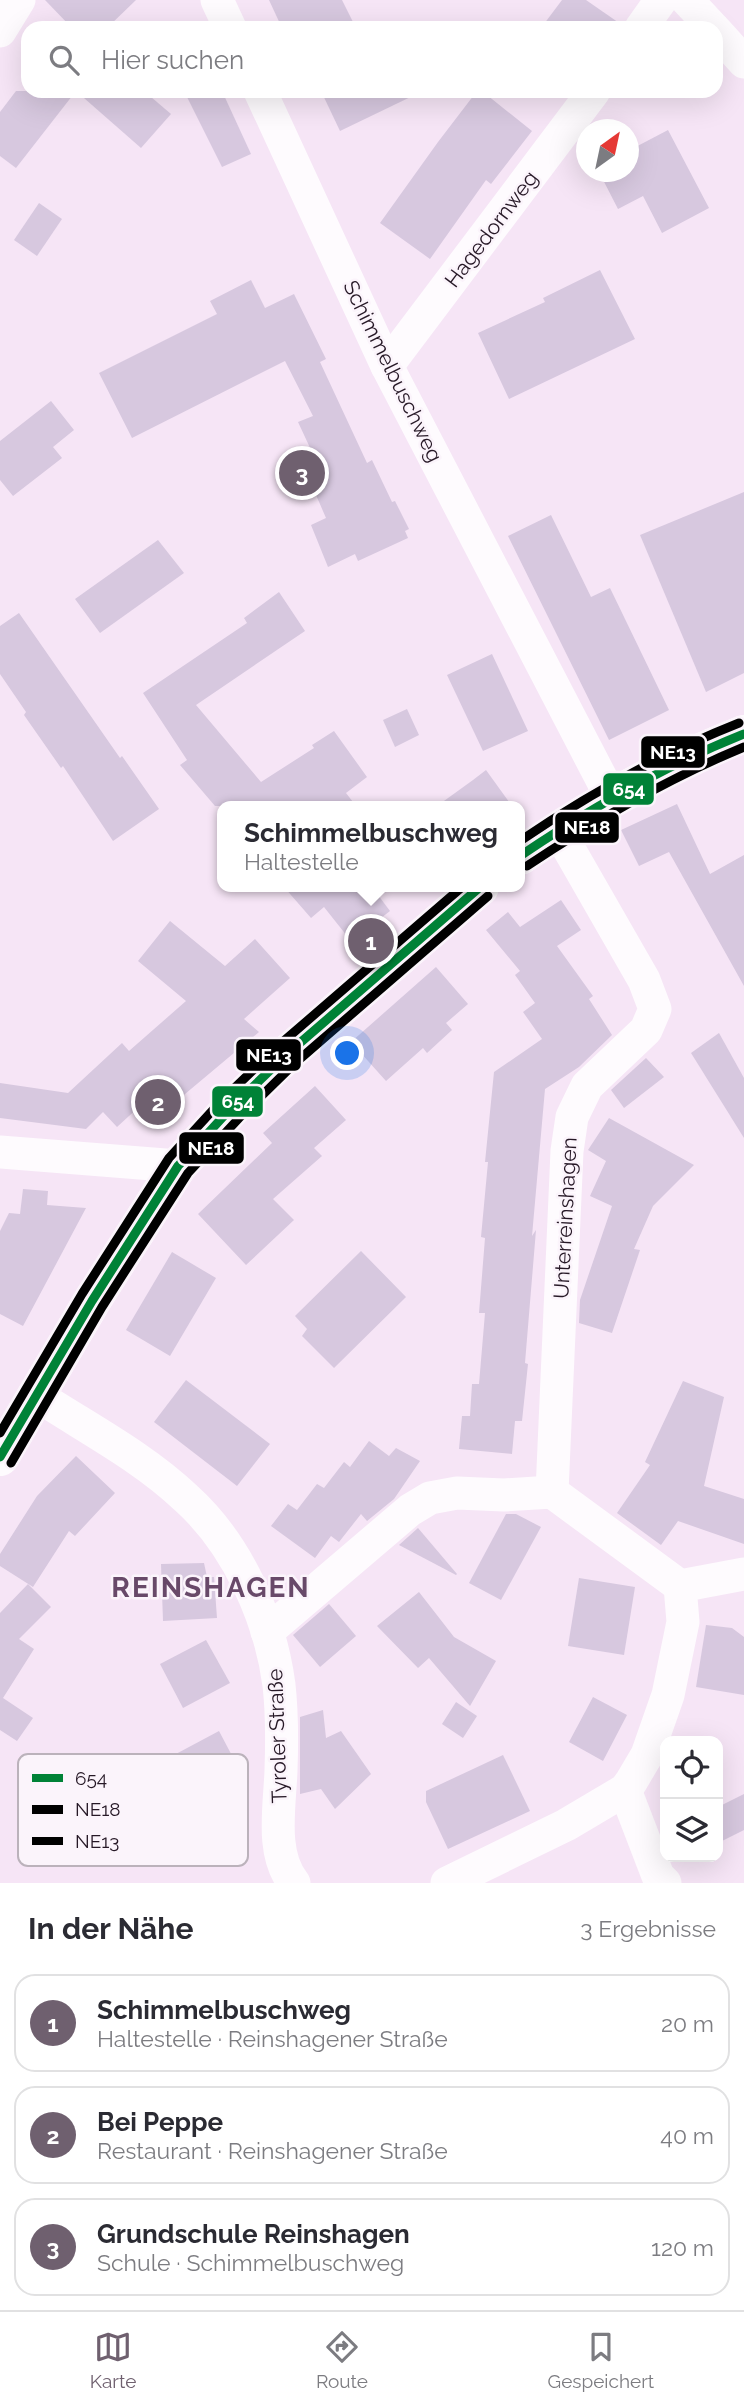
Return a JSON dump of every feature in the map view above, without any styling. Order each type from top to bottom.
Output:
[{"type":"main road","points":[[525,853],[611,796],[699,751],[744,734]]},
{"type":"main road","points":[[0,1457],[92,1301],[178,1166],[232,1107],[286,1055],[474,892]]},
{"type":"street","points":[[0,31],[19,0]]},
{"type":"street","points":[[217,0],[227,21]]},
{"type":"street","points":[[646,21],[661,0]]},
{"type":"street","points":[[687,0],[706,21]]},
{"type":"street","points":[[723,40],[744,62]]},
{"type":"street","name":"Schimmelbuschweg","points":[[263,98],[387,366],[611,796]]},
{"type":"street","name":"Hagedornweg","points":[[387,366],[589,98]]},
{"type":"street","name":"Unterreinshagen","points":[[552,1492],[566,1151],[572,1117],[587,1086],[646,1030],[655,1009],[644,980],[558,830]]},
{"type":"street","points":[[0,1152],[178,1166]]},
{"type":"street","name":"Tyroler Straße","points":[[38,1396],[147,1466],[204,1515],[231,1552],[267,1632],[279,1687],[281,1856],[294,1883]]},
{"type":"street","points":[[267,1632],[410,1510],[430,1498],[457,1493],[552,1492],[680,1586],[744,1574]]},
{"type":"street","points":[[447,1883],[566,1825],[625,1790],[647,1755],[668,1695],[683,1622],[680,1586]]},
{"type":"street","points":[[625,1790],[658,1876],[665,1883]]},
{"type":"building","points":[[45,0],[136,0],[114,21],[65,21]]},
{"type":"building","points":[[269,0],[342,0],[352,21],[279,21]]},
{"type":"building","points":[[562,0],[586,0],[616,21],[546,21]]},
{"type":"building","points":[[16,91],[21,91],[21,98],[71,98],[16,168],[0,156],[0,112]]},
{"type":"building","points":[[84,98],[152,98],[171,114],[141,148]]},
{"type":"building","points":[[188,98],[225,98],[251,154],[222,167]]},
{"type":"building","points":[[324,98],[408,98],[340,131]]},
{"type":"building","points":[[472,98],[491,98],[532,131],[491,184],[486,180],[430,259],[380,223]]},
{"type":"building","points":[[668,130],[709,208],[662,233],[643,196],[618,209],[604,182],[639,182],[639,145]]},
{"type":"building","points":[[39,203],[62,219],[37,256],[14,240]]},
{"type":"building","points":[[600,270],[635,339],[509,399],[478,333],[545,302],[543,298]]},
{"type":"building","points":[[251,280],[265,308],[294,294],[326,359],[320,362],[367,463],[372,460],[392,502],[395,501],[409,529],[405,531],[408,538],[358,561],[355,554],[328,567],[311,525],[326,518],[313,488],[326,482],[298,422],[313,416],[285,361],[132,438],[99,373],[217,314],[210,301]]},
{"type":"building","points":[[51,401],[74,430],[53,447],[62,458],[13,496],[0,480],[0,441]]},
{"type":"building","points":[[744,492],[744,673],[706,692],[640,535]]},
{"type":"building","points":[[551,515],[591,597],[610,588],[669,710],[609,740],[508,536]]},
{"type":"building","points":[[158,540],[184,573],[100,633],[75,599]]},
{"type":"building","points":[[279,592],[305,631],[196,705],[261,782],[314,748],[312,745],[334,731],[367,777],[346,793],[352,801],[217,801],[215,806],[180,765],[187,760],[143,693],[247,623],[244,618]]},
{"type":"building","points":[[19,613],[159,809],[113,841],[63,766],[61,768],[24,715],[26,712],[0,674],[0,626]]},
{"type":"building","points":[[492,654],[528,731],[483,751],[447,675]]},
{"type":"building","points":[[407,709],[419,735],[395,747],[383,720]]},
{"type":"building","points":[[486,770],[508,801],[444,801]]},
{"type":"building","points":[[677,804],[710,874],[744,855],[744,986],[669,852],[639,866],[621,830]]},
{"type":"building","points":[[288,892],[376,892],[390,911],[351,941],[324,907],[311,918]]},
{"type":"building","points":[[561,900],[581,930],[557,946],[593,996],[589,999],[612,1035],[579,1067],[545,1089],[532,1236],[536,1230],[525,1363],[528,1364],[522,1421],[515,1421],[512,1454],[459,1449],[462,1416],[470,1416],[472,1384],[479,1384],[485,1313],[479,1313],[485,1238],[481,1237],[494,1072],[542,1039],[523,1012],[535,1003],[515,975],[520,971],[486,930],[508,912],[520,927]]},
{"type":"building","points":[[170,921],[225,966],[255,939],[290,978],[244,1019],[259,1032],[154,1120],[141,1105],[117,1127],[103,1112],[86,1129],[0,1118],[0,1083],[68,1093],[122,1043],[129,1051],[186,1001],[138,961]]},
{"type":"building","points":[[436,967],[468,1004],[446,1023],[452,1030],[427,1053],[423,1048],[386,1081],[351,1042]]},
{"type":"building","points":[[719,1033],[744,1078],[744,1138],[691,1053]]},
{"type":"building","points":[[646,1058],[664,1077],[624,1108],[611,1090]]},
{"type":"building","points":[[315,1086],[346,1120],[314,1148],[322,1156],[273,1199],[294,1220],[246,1265],[198,1214],[272,1143],[263,1133]]},
{"type":"building","points":[[609,1118],[694,1165],[653,1206],[634,1249],[640,1250],[612,1333],[579,1323],[580,1300],[612,1206],[590,1196],[606,1161],[588,1150]]},
{"type":"building","points":[[23,1189],[48,1191],[47,1205],[86,1208],[23,1326],[0,1314],[0,1231],[9,1213],[20,1214]]},
{"type":"building","points":[[361,1251],[406,1297],[334,1368],[302,1336],[307,1329],[295,1316]]},
{"type":"building","points":[[172,1252],[216,1278],[170,1356],[126,1330]]},
{"type":"building","points":[[186,1380],[270,1444],[237,1486],[154,1422]]},
{"type":"building","points":[[683,1381],[724,1397],[704,1486],[744,1499],[744,1544],[678,1521],[661,1545],[617,1513],[650,1465],[645,1462]]},
{"type":"building","points":[[369,1441],[389,1456],[396,1448],[420,1461],[394,1499],[367,1521],[361,1514],[339,1542],[331,1536],[315,1558],[271,1526],[288,1504],[297,1510],[317,1484],[324,1488],[344,1462],[350,1467]]},
{"type":"building","points":[[76,1456],[115,1493],[75,1536],[69,1531],[33,1587],[0,1566],[0,1554],[37,1496]]},
{"type":"building","points":[[506,1514],[516,1514],[541,1527],[501,1600],[469,1583]]},
{"type":"building","points":[[418,1528],[457,1574],[456,1575],[399,1545]]},
{"type":"building","points":[[204,1563],[207,1577],[214,1577],[217,1618],[163,1621],[161,1564]]},
{"type":"building","points":[[579,1578],[635,1587],[624,1655],[568,1646]]},
{"type":"building","points":[[28,1584],[51,1607],[19,1639],[34,1649],[3,1698],[33,1718],[17,1741],[0,1730],[0,1613]]},
{"type":"building","points":[[419,1592],[454,1637],[496,1661],[470,1706],[429,1658],[418,1668],[377,1626]]},
{"type":"building","points":[[329,1604],[356,1636],[320,1667],[293,1635]]},
{"type":"building","points":[[706,1625],[732,1628],[744,1637],[744,1695],[696,1687]]},
{"type":"building","points":[[206,1640],[230,1683],[183,1708],[160,1664]]},
{"type":"building","points":[[593,1697],[627,1715],[603,1761],[569,1742]]},
{"type":"building","points":[[456,1702],[477,1716],[463,1738],[442,1724]]},
{"type":"building","points":[[323,1710],[326,1738],[341,1731],[371,1774],[335,1809],[321,1789],[300,1794],[300,1717]]},
{"type":"building","points":[[219,1731],[231,1754],[176,1754]]},
{"type":"building","points":[[503,1755],[530,1811],[448,1849],[426,1802],[426,1791]]},
{"type":"building","points":[[744,1794],[744,1830],[723,1840],[723,1804]]},
{"type":"transit line","name":"NE13","points":[[525,838],[626,776],[739,723]]},
{"type":"transit line","name":"654","points":[[525,853],[629,789],[714,746],[744,734]]},
{"type":"transit line","name":"NE18","points":[[527,866],[633,801],[744,747]]},
{"type":"transit line","name":"NE13","points":[[0,1433],[82,1294],[169,1158],[223,1099],[278,1046],[456,892]]},
{"type":"transit line","name":"654","points":[[0,1457],[92,1301],[178,1166],[232,1107],[286,1055],[474,892]]},
{"type":"transit line","name":"NE18","points":[[11,1463],[102,1307],[188,1173],[294,1064],[488,896]]},
{"type":"place","name":"Grundschule Reinshagen","points":[[302,473]]},
{"type":"place","name":"Schimmelbuschweg","points":[[371,941]]},
{"type":"place","name":"Bei Peppe","points":[[158,1102]]},
{"type":"district","name":"REINSHAGEN","points":[[211,1587]]}]
